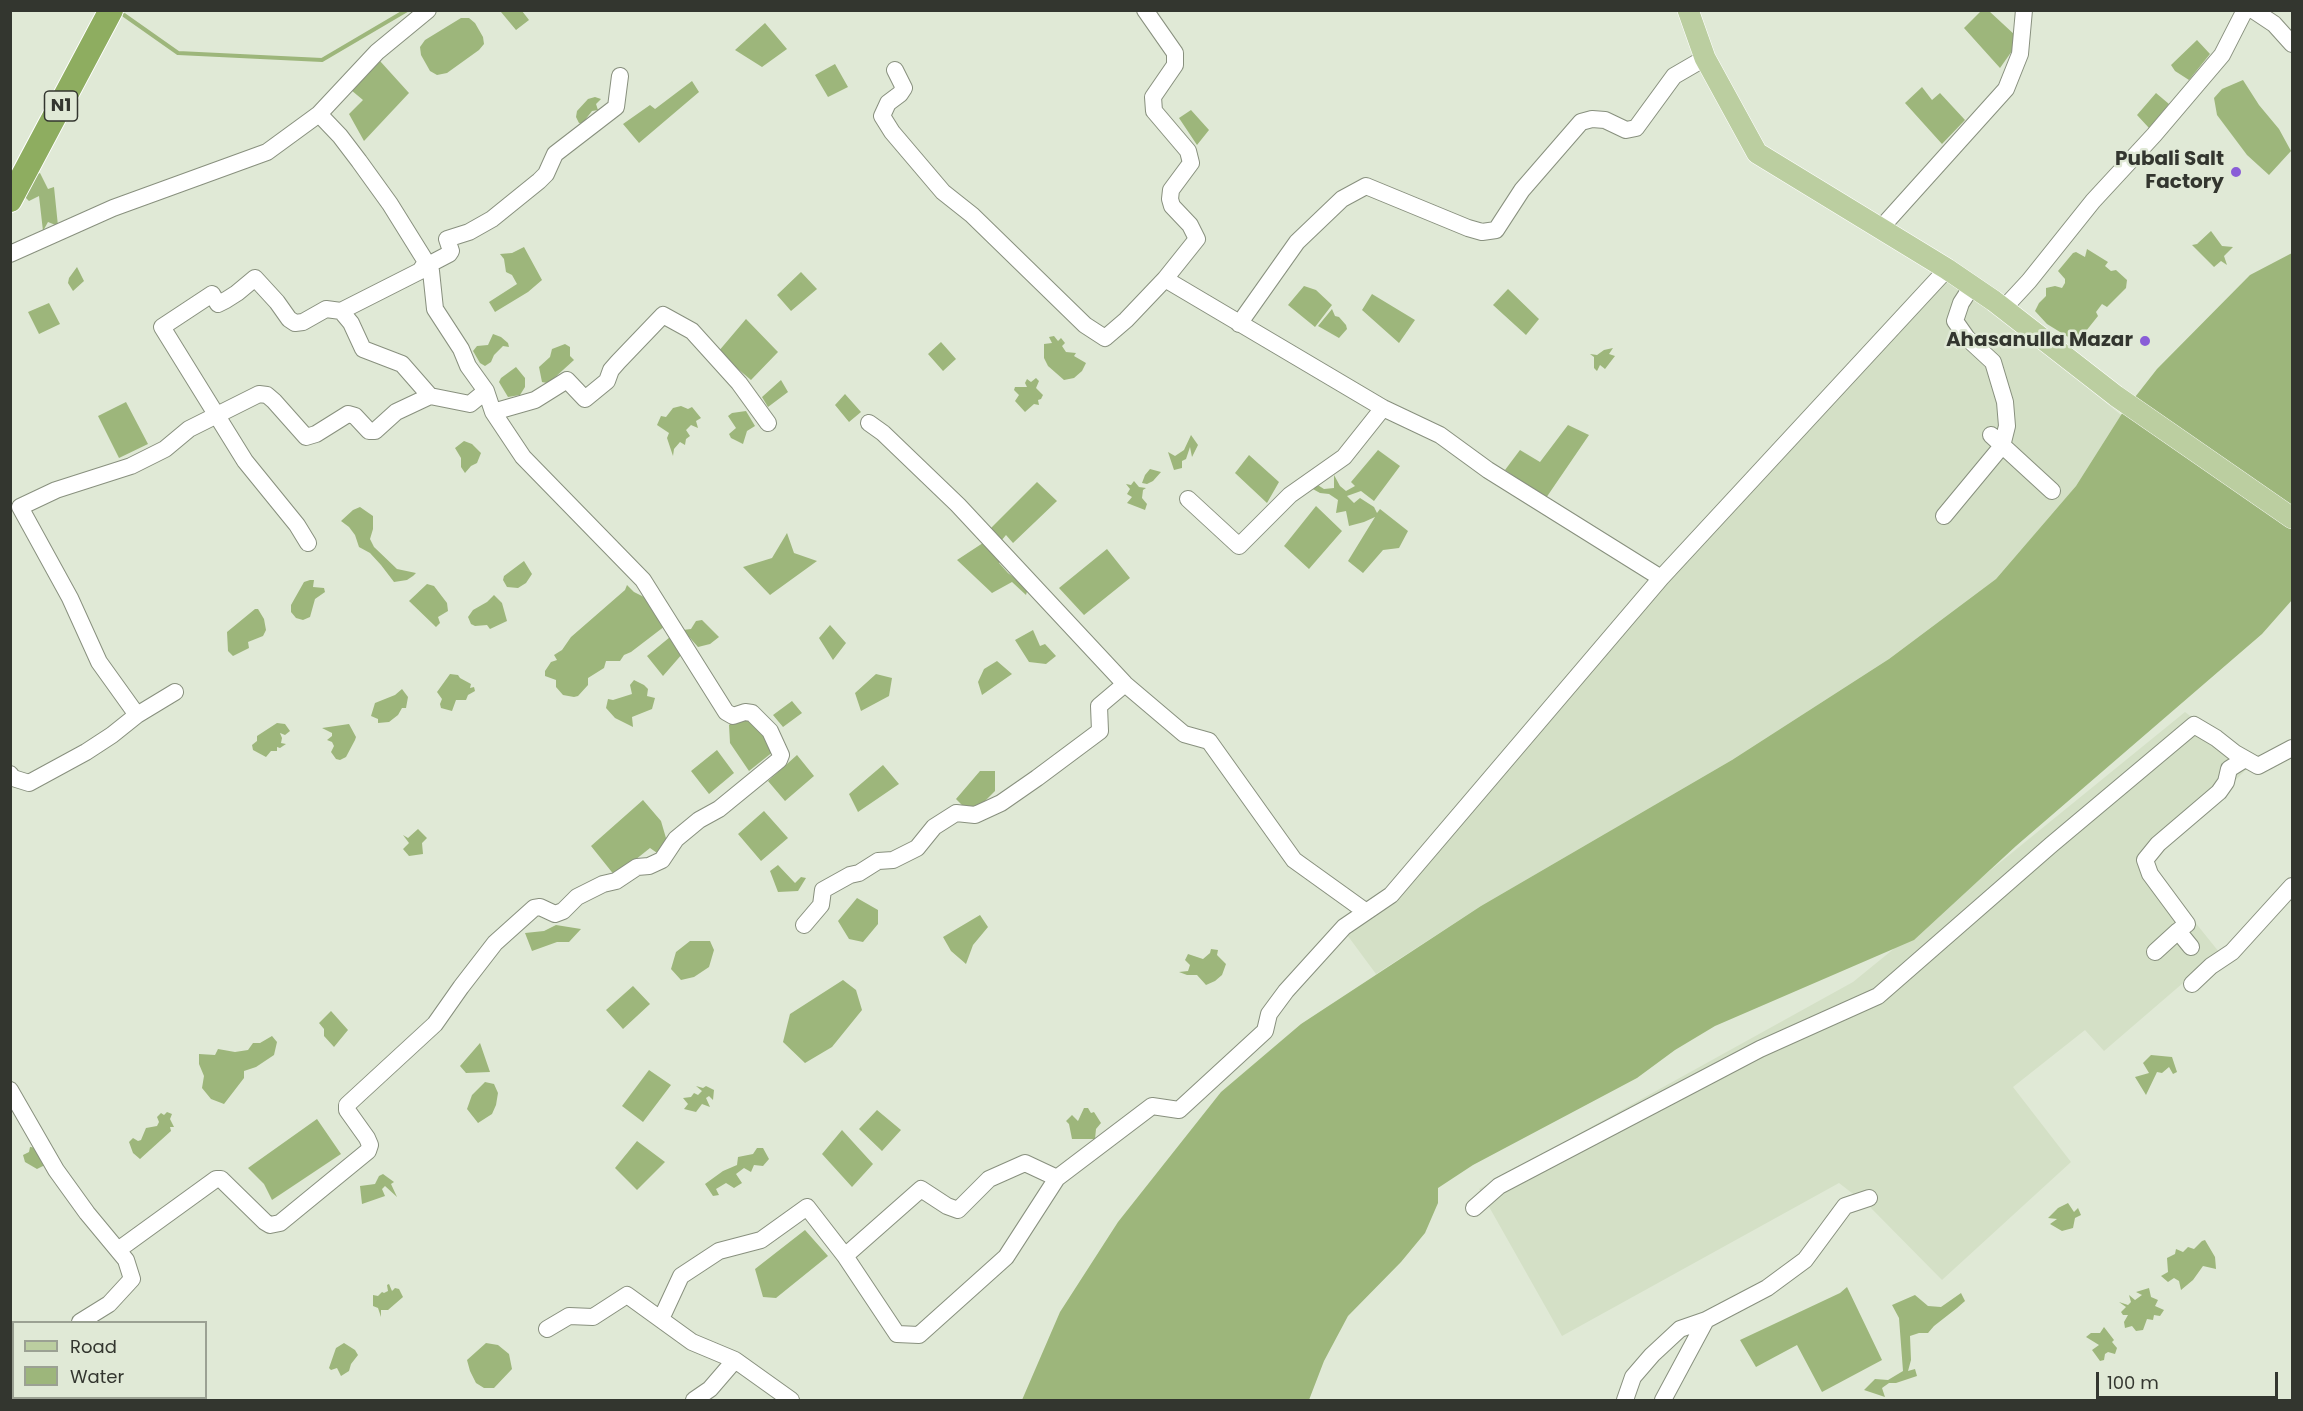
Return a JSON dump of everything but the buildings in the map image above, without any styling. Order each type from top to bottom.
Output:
[{"type":"highway","name":"N1","points":[[10,167],[92,10]]},
{"type":"highway","name":"N1","points":[[10,200],[111,10]]},
{"type":"main road","points":[[1688,10],[1705,58],[1757,153],[1972,286],[2004,308],[2116,396],[2292,518]]},
{"type":"street","points":[[10,254],[113,208],[267,152],[319,114],[376,52],[428,10]]},
{"type":"street","points":[[895,70],[904,88],[888,103],[882,116],[892,132],[943,192],[972,214],[1085,325],[1105,338],[1109,337],[1165,279],[1197,239],[1190,225],[1172,206],[1170,199],[1171,190],[1191,163],[1188,151],[1154,111],[1153,97],[1176,65],[1175,53],[1145,10]]},
{"type":"street","points":[[1880,229],[2006,89],[2020,54],[2024,10]]},
{"type":"street","points":[[2004,308],[2029,281],[2093,201],[2154,135],[2222,55],[2245,10]]},
{"type":"street","points":[[2253,10],[2274,24],[2292,44]]},
{"type":"street","points":[[1239,324],[1297,242],[1342,199],[1366,186],[1467,228],[1482,232],[1496,230],[1522,190],[1581,122],[1599,120],[1626,130],[1636,128],[1674,76],[1705,58]]},
{"type":"street","points":[[308,543],[297,525],[245,461],[162,327],[212,294],[218,304],[226,300],[237,294],[255,278],[289,319],[295,323],[303,322],[326,309],[341,311],[420,271],[427,264],[449,254],[451,250],[447,238],[469,232],[492,219],[546,174],[555,154],[616,107],[620,76]]},
{"type":"street","points":[[118,1250],[216,1179],[221,1179],[265,1222],[270,1225],[280,1222],[368,1150],[370,1145],[367,1138],[347,1110],[347,1105],[435,1024],[495,943],[534,908],[540,907],[555,914],[563,911],[576,897],[616,881],[637,867],[649,866],[662,860],[676,840],[699,820],[719,809],[779,760],[781,755],[770,731],[752,713],[745,712],[733,716],[726,712],[643,580],[523,457],[493,412],[486,391],[468,366],[461,349],[435,309],[427,264],[390,204],[340,136],[319,114]]},
{"type":"street","points":[[661,1318],[681,1276],[719,1251],[761,1240],[807,1207],[845,1256],[897,1334],[919,1335],[1006,1257],[1057,1178],[1152,1106],[1179,1110],[1265,1031],[1269,1014],[1286,991],[1344,927],[1390,895],[1661,578],[1947,269]]},
{"type":"street","points":[[1165,279],[1383,408],[1440,435],[1488,470],[1661,578]]},
{"type":"street","points":[[1944,516],[2007,426],[2005,402],[1993,362],[1967,338],[1955,321],[1961,303],[1972,286]]},
{"type":"street","points":[[341,311],[351,323],[363,349],[402,364],[430,396]]},
{"type":"street","points":[[493,412],[535,400],[567,380],[585,399],[606,381],[611,370],[663,315],[692,331],[739,384],[768,423]]},
{"type":"street","points":[[137,715],[99,662],[70,598],[20,507],[56,490],[131,466],[165,449],[189,429],[259,394],[267,395],[306,437],[316,434],[348,414],[355,416],[369,431],[380,427],[396,412],[430,396],[470,404],[486,391]]},
{"type":"street","points":[[1188,499],[1239,546],[1290,495],[1344,457],[1383,408]]},
{"type":"street","points":[[869,423],[883,433],[958,505],[1125,684],[1184,734],[1209,741],[1294,860],[1365,911]]},
{"type":"street","points":[[1996,440],[2052,491]]},
{"type":"street","points":[[804,924],[821,905],[823,890],[878,861],[893,860],[917,848],[934,827],[956,813],[975,815],[1001,803],[1100,731],[1099,706],[1125,684]]},
{"type":"street","points":[[10,774],[13,778],[29,783],[94,746],[137,715],[175,692]]},
{"type":"street","points":[[1474,1208],[1499,1186],[1750,1054],[1878,996],[2051,845],[2194,725],[2258,766],[2292,748]]},
{"type":"street","points":[[2155,952],[2187,924],[2150,874],[2145,860],[2158,844],[2220,792],[2226,782],[2229,769],[2245,759]]},
{"type":"street","points":[[2192,984],[2211,966],[2232,952],[2292,886]]},
{"type":"street","points":[[2178,931],[2191,947]]},
{"type":"street","points":[[10,1090],[56,1170],[126,1260],[132,1279],[109,1304],[83,1321]]},
{"type":"street","points":[[845,1256],[921,1189],[947,1206],[958,1210],[989,1179],[1025,1162],[1057,1178]]},
{"type":"street","points":[[1625,1401],[1633,1377],[1652,1355],[1680,1329],[1706,1320],[1767,1288],[1806,1260],[1845,1206],[1869,1198]]},
{"type":"street","points":[[547,1329],[569,1316],[593,1317],[627,1295],[692,1342],[735,1360],[791,1401]]},
{"type":"street","points":[[1663,1401],[1706,1320]]},
{"type":"street","points":[[694,1401],[710,1389],[735,1360]]},
{"type":"shaded area","points":[[1948,273],[2121,415],[2076,486],[1996,579],[1889,659],[1732,760],[1481,906],[1376,974],[1342,928],[1386,906],[1417,855]]},
{"type":"shaded area","points":[[2185,712],[2253,763],[2149,865],[2219,952],[2104,1051],[2085,1030],[2013,1087],[2071,1162],[1942,1280],[1870,1207],[1839,1183],[1562,1336],[1479,1189],[1853,982]]},
{"type":"water","points":[[502,11],[522,11],[529,20],[516,30]]},
{"type":"water","points":[[1981,11],[1989,11],[2016,36],[2012,51],[2000,68],[1964,28]]},
{"type":"water","points":[[461,18],[469,18],[475,23],[483,37],[484,44],[447,73],[437,75],[430,71],[421,55],[420,47],[425,40]]},
{"type":"water","points":[[765,23],[787,49],[762,67],[735,50]]},
{"type":"water","points":[[2197,40],[2210,54],[2189,80],[2175,71],[2171,65]]},
{"type":"water","points":[[380,61],[409,93],[364,141],[349,114],[363,100],[351,90]]},
{"type":"water","points":[[835,64],[848,87],[828,97],[815,75]]},
{"type":"water","points":[[2243,80],[2259,105],[2279,129],[2291,151],[2269,175],[2247,155],[2217,115],[2214,98],[2222,89]]},
{"type":"water","points":[[692,81],[699,92],[639,143],[623,124],[650,105],[655,109]]},
{"type":"water","points":[[1922,87],[1932,100],[1940,93],[1965,120],[1942,144],[1905,103]]},
{"type":"water","points":[[2156,93],[2169,104],[2149,128],[2137,115]]},
{"type":"water","points":[[595,97],[601,99],[596,104],[598,110],[592,111],[582,124],[579,123],[576,117],[577,111],[588,99]]},
{"type":"water","points":[[1191,110],[1209,130],[1197,145],[1179,118]]},
{"type":"water","points":[[40,173],[48,189],[54,187],[58,226],[48,222],[43,231],[39,196],[29,201],[24,196],[35,175]]},
{"type":"water","points":[[2211,231],[2222,246],[2233,247],[2224,256],[2227,265],[2221,261],[2214,267],[2192,245],[2197,244]]},
{"type":"water","points":[[524,247],[542,280],[528,292],[495,312],[489,302],[517,284],[512,275],[506,272],[504,259],[500,254],[512,253]]},
{"type":"water","points":[[2087,249],[2108,262],[2105,266],[2111,271],[2116,270],[2127,280],[2126,288],[2107,307],[2102,304],[2096,312],[2098,316],[2086,331],[2080,338],[2073,340],[2047,324],[2035,311],[2046,296],[2046,288],[2055,286],[2062,288],[2065,279],[2058,271],[2073,253],[2076,252],[2085,257]]},
{"type":"water","points":[[2292,253],[2292,600],[2262,634],[2016,846],[1914,940],[1715,1026],[1675,1050],[1637,1078],[1473,1165],[1438,1188],[1438,1203],[1425,1233],[1401,1262],[1348,1316],[1324,1361],[1309,1400],[1022,1400],[1060,1312],[1118,1222],[1221,1092],[1301,1024],[1481,906],[1732,760],[1889,659],[1996,579],[2076,486],[2121,415],[2157,369],[2250,275]]},
{"type":"water","points":[[77,267],[84,281],[73,291],[68,283]]},
{"type":"water","points":[[801,272],[817,289],[791,311],[777,295]]},
{"type":"water","points":[[1304,286],[1316,290],[1332,305],[1315,327],[1288,305]]},
{"type":"water","points":[[1508,289],[1539,319],[1526,335],[1493,305]]},
{"type":"water","points":[[1372,294],[1415,320],[1399,343],[1362,310]]},
{"type":"water","points":[[49,303],[60,324],[39,334],[28,312]]},
{"type":"water","points":[[1332,309],[1347,329],[1339,338],[1318,326]]},
{"type":"water","points":[[746,319],[778,352],[751,380],[718,352]]},
{"type":"water","points":[[493,334],[501,337],[509,347],[503,346],[485,366],[480,363],[473,351],[477,346],[488,345]]},
{"type":"water","points":[[1054,336],[1058,341],[1061,338],[1065,343],[1062,346],[1066,352],[1076,353],[1074,356],[1086,363],[1082,371],[1074,378],[1064,380],[1048,366],[1044,358],[1044,344],[1052,343],[1049,337]]},
{"type":"water","points":[[941,342],[956,359],[943,371],[928,354]]},
{"type":"water","points":[[565,344],[570,347],[570,356],[574,360],[552,380],[547,383],[542,382],[539,367],[550,357],[552,349]]},
{"type":"water","points":[[1613,348],[1609,354],[1615,356],[1605,369],[1600,365],[1597,371],[1594,368],[1594,357],[1590,354],[1597,355]]},
{"type":"water","points":[[516,367],[525,378],[525,387],[520,395],[508,397],[499,382]]},
{"type":"water","points":[[1036,378],[1039,381],[1036,388],[1043,395],[1038,400],[1039,405],[1034,404],[1025,412],[1015,401],[1019,395],[1014,390],[1015,387],[1027,387],[1025,383],[1027,379],[1031,382]]},
{"type":"water","points":[[781,380],[788,392],[768,407],[762,397]]},
{"type":"water","points":[[845,394],[861,412],[849,422],[835,405]]},
{"type":"water","points":[[126,402],[148,444],[119,458],[98,416]]},
{"type":"water","points":[[681,406],[688,409],[692,407],[701,418],[696,421],[698,428],[691,425],[686,430],[690,436],[686,439],[685,445],[680,442],[674,449],[673,456],[667,438],[669,433],[657,425],[661,416],[666,417],[673,408]]},
{"type":"water","points":[[746,411],[755,426],[747,431],[743,444],[731,438],[729,434],[736,428],[728,416],[732,413]]},
{"type":"water","points":[[1568,425],[1589,435],[1546,498],[1505,470],[1520,450],[1540,462]]},
{"type":"water","points":[[1191,435],[1198,445],[1192,457],[1190,447],[1186,459],[1182,461],[1182,468],[1174,470],[1168,452],[1175,456],[1184,450]]},
{"type":"water","points":[[464,441],[472,444],[481,453],[477,463],[465,473],[461,467],[461,458],[455,448]]},
{"type":"water","points":[[1378,450],[1400,466],[1374,501],[1361,491],[1347,496],[1354,503],[1360,498],[1374,507],[1377,513],[1380,509],[1408,531],[1399,548],[1383,550],[1363,573],[1348,561],[1375,517],[1349,526],[1346,511],[1336,513],[1338,500],[1329,494],[1320,493],[1311,488],[1316,484],[1324,489],[1334,488],[1334,475],[1346,491],[1355,486],[1351,482]]},
{"type":"water","points":[[1249,455],[1279,482],[1267,503],[1235,473]]},
{"type":"water","points":[[1150,469],[1161,472],[1153,481],[1147,484],[1142,483],[1145,475]]},
{"type":"water","points":[[1134,481],[1139,487],[1146,488],[1143,490],[1142,498],[1147,504],[1145,510],[1127,503],[1132,497],[1127,494],[1130,489],[1126,484],[1131,485]]},
{"type":"water","points":[[1037,482],[1057,501],[1013,543],[1006,535],[1001,541],[990,529]]},
{"type":"water","points":[[1316,506],[1342,531],[1309,569],[1284,546]]},
{"type":"water","points":[[360,507],[373,516],[370,539],[374,547],[397,569],[416,573],[413,576],[407,580],[394,582],[370,553],[359,547],[355,535],[341,521]]},
{"type":"water","points":[[787,533],[794,553],[817,561],[770,595],[743,567],[772,558]]},
{"type":"water","points":[[986,541],[1002,557],[999,563],[1028,588],[1026,595],[1012,582],[992,593],[957,560]]},
{"type":"water","points":[[1107,549],[1130,578],[1084,615],[1059,588]]},
{"type":"water","points":[[524,561],[532,574],[526,583],[518,588],[507,587],[503,580],[504,576]]},
{"type":"water","points":[[314,580],[313,587],[324,588],[325,592],[315,599],[310,617],[303,620],[296,618],[291,612],[291,605],[304,582]]},
{"type":"water","points":[[427,584],[434,586],[447,603],[448,611],[438,617],[440,623],[436,627],[409,601]]},
{"type":"water","points":[[627,585],[644,597],[665,626],[624,655],[620,661],[606,661],[604,668],[588,678],[588,685],[578,696],[563,695],[556,687],[556,680],[545,676],[545,671],[551,662],[557,660],[554,655],[625,590]]},
{"type":"water","points":[[494,595],[502,603],[507,621],[490,629],[487,625],[471,624],[468,617],[473,610]]},
{"type":"water","points":[[258,609],[264,619],[266,630],[263,636],[248,642],[249,648],[233,656],[228,651],[227,632]]},
{"type":"water","points":[[702,620],[719,637],[710,644],[698,647],[683,630],[691,629],[696,621]]},
{"type":"water","points":[[830,625],[846,643],[833,660],[819,638]]},
{"type":"water","points":[[1033,630],[1040,646],[1045,644],[1056,656],[1046,664],[1029,662],[1015,640]]},
{"type":"water","points":[[670,637],[683,653],[663,676],[647,656]]},
{"type":"water","points":[[997,661],[1012,674],[982,695],[978,682],[984,669]]},
{"type":"water","points":[[450,674],[458,675],[471,684],[470,688],[474,687],[475,691],[468,695],[466,700],[456,700],[452,711],[441,708],[442,699],[437,692]]},
{"type":"water","points":[[876,674],[892,678],[889,696],[861,711],[855,693]]},
{"type":"water","points":[[634,680],[648,689],[647,696],[655,698],[652,709],[632,717],[633,727],[615,718],[606,708],[608,699],[613,700],[632,694],[630,685]]},
{"type":"water","points":[[402,689],[408,697],[406,708],[402,708],[398,715],[389,722],[378,723],[378,719],[371,716],[375,703],[395,695]]},
{"type":"water","points":[[792,701],[802,713],[783,727],[773,715]]},
{"type":"water","points":[[735,720],[752,720],[774,751],[749,771],[730,743],[729,725]]},
{"type":"water","points":[[277,723],[285,724],[290,731],[285,735],[280,733],[281,743],[286,744],[280,748],[277,747],[277,751],[271,751],[266,757],[253,750],[252,745],[257,741],[257,736]]},
{"type":"water","points":[[349,724],[356,737],[355,740],[346,757],[336,759],[331,752],[334,746],[327,740],[332,733],[322,728]]},
{"type":"water","points":[[717,750],[734,773],[709,794],[691,771]]},
{"type":"water","points":[[797,755],[814,776],[785,801],[768,781]]},
{"type":"water","points":[[883,765],[899,784],[858,812],[849,794]]},
{"type":"water","points":[[980,771],[995,771],[995,791],[977,809],[965,808],[956,799]]},
{"type":"water","points":[[643,800],[661,821],[668,845],[660,855],[650,848],[615,876],[591,846]]},
{"type":"water","points":[[764,811],[788,838],[761,861],[738,834]]},
{"type":"water","points":[[418,829],[427,838],[422,843],[423,854],[409,856],[403,849],[409,843],[403,835],[408,838]]},
{"type":"water","points":[[778,865],[795,883],[801,877],[806,878],[798,891],[778,892],[770,871]]},
{"type":"water","points":[[857,898],[878,910],[878,924],[863,942],[849,939],[838,921]]},
{"type":"water","points":[[980,915],[988,927],[973,945],[966,964],[951,951],[943,937]]},
{"type":"water","points":[[556,925],[581,929],[569,942],[557,942],[532,951],[525,933],[544,931]]},
{"type":"water","points":[[690,941],[710,941],[714,950],[709,967],[694,977],[681,980],[671,969],[676,952]]},
{"type":"water","points":[[1211,949],[1218,950],[1217,955],[1226,964],[1222,975],[1215,981],[1206,985],[1197,975],[1179,972],[1188,971],[1190,965],[1185,960],[1188,954],[1203,959]]},
{"type":"water","points":[[843,980],[856,990],[862,1010],[832,1047],[805,1063],[783,1042],[790,1014]]},
{"type":"water","points":[[633,986],[650,1004],[623,1029],[606,1010]]},
{"type":"water","points":[[331,1011],[348,1030],[334,1047],[324,1036],[324,1029],[319,1023]]},
{"type":"water","points":[[272,1036],[277,1042],[274,1055],[256,1067],[244,1071],[244,1078],[224,1104],[211,1099],[202,1088],[204,1076],[199,1064],[199,1054],[215,1055],[218,1049],[235,1052],[248,1050],[253,1043],[260,1043]]},
{"type":"water","points":[[480,1043],[490,1072],[466,1073],[460,1066]]},
{"type":"water","points":[[2151,1055],[2172,1057],[2177,1072],[2173,1074],[2169,1067],[2162,1073],[2157,1072],[2146,1095],[2135,1077],[2149,1073],[2143,1063]]},
{"type":"water","points":[[649,1070],[671,1085],[643,1122],[622,1106]]},
{"type":"water","points":[[485,1082],[494,1084],[498,1093],[496,1105],[492,1114],[478,1123],[467,1109],[472,1095]]},
{"type":"water","points":[[696,1086],[703,1088],[706,1086],[714,1090],[713,1100],[709,1096],[706,1098],[710,1107],[702,1104],[696,1112],[684,1109],[688,1104],[683,1098],[691,1097],[694,1093],[698,1095],[702,1091]]},
{"type":"water","points":[[1084,1108],[1088,1108],[1091,1113],[1094,1112],[1101,1123],[1096,1129],[1095,1139],[1072,1139],[1069,1124],[1066,1121],[1072,1115],[1078,1121]]},
{"type":"water","points":[[877,1110],[901,1130],[882,1151],[859,1129]]},
{"type":"water","points":[[167,1112],[172,1114],[170,1119],[174,1127],[170,1127],[171,1131],[140,1159],[133,1153],[129,1142],[133,1138],[141,1140],[146,1128],[157,1126],[159,1122],[157,1117]]},
{"type":"water","points":[[317,1119],[341,1154],[272,1200],[264,1184],[248,1168]]},
{"type":"water","points":[[842,1130],[873,1164],[852,1187],[822,1154]]},
{"type":"water","points":[[637,1141],[665,1162],[637,1190],[615,1168]]},
{"type":"water","points":[[30,1147],[38,1148],[45,1165],[37,1169],[25,1162],[23,1155],[29,1152]]},
{"type":"water","points":[[757,1148],[763,1148],[769,1159],[763,1166],[754,1165],[751,1172],[744,1168],[736,1174],[742,1183],[734,1188],[726,1183],[716,1189],[719,1195],[713,1196],[705,1184],[723,1171],[737,1165],[738,1157],[753,1154]]},
{"type":"water","points":[[383,1174],[394,1182],[391,1184],[397,1197],[385,1186],[382,1189],[385,1196],[362,1204],[360,1186],[375,1184],[379,1176]]},
{"type":"water","points":[[2068,1203],[2074,1212],[2078,1208],[2081,1215],[2075,1218],[2073,1228],[2062,1231],[2050,1224],[2057,1219],[2048,1218],[2058,1208]]},
{"type":"water","points":[[805,1230],[828,1256],[776,1298],[763,1297],[755,1269]]},
{"type":"water","points":[[2205,1240],[2215,1257],[2216,1269],[2203,1266],[2193,1280],[2181,1290],[2179,1281],[2174,1278],[2168,1282],[2161,1276],[2168,1272],[2167,1258],[2175,1254],[2176,1249],[2183,1252],[2188,1247],[2194,1249]]},
{"type":"water","points":[[389,1284],[392,1291],[395,1288],[399,1289],[403,1297],[388,1310],[381,1310],[381,1317],[378,1308],[373,1306],[373,1295],[378,1296],[388,1291],[387,1285]]},
{"type":"water","points":[[1847,1287],[1882,1360],[1822,1392],[1797,1345],[1756,1367],[1740,1340],[1840,1293]]},
{"type":"water","points":[[2149,1288],[2151,1297],[2158,1300],[2155,1306],[2164,1310],[2160,1316],[2154,1315],[2153,1320],[2147,1319],[2143,1330],[2136,1331],[2132,1326],[2125,1328],[2124,1322],[2128,1315],[2123,1315],[2121,1312],[2126,1307],[2119,1302],[2128,1305],[2131,1302],[2129,1295],[2135,1300],[2142,1295],[2136,1292]]},
{"type":"water","points":[[1961,1293],[1965,1301],[1928,1333],[1910,1336],[1911,1360],[1908,1371],[1915,1369],[1917,1376],[1889,1383],[1882,1388],[1885,1397],[1864,1390],[1875,1379],[1888,1380],[1903,1371],[1899,1318],[1892,1305],[1915,1295],[1928,1306],[1941,1307]]},
{"type":"water","points":[[2104,1327],[2117,1348],[2115,1354],[2108,1352],[2104,1360],[2100,1361],[2092,1350],[2099,1345],[2086,1337],[2091,1333],[2100,1333]]},
{"type":"water","points":[[344,1343],[355,1350],[358,1355],[349,1371],[341,1376],[337,1368],[331,1370],[329,1368],[336,1348]]},
{"type":"water","points":[[486,1343],[498,1345],[509,1354],[512,1369],[494,1388],[484,1388],[476,1383],[467,1360]]},
{"type":"waterway","points":[[124,15],[178,53],[322,60],[407,10]]},
{"type":"place","name":"Pubali Salt Factory","points":[[2236,172]]},
{"type":"place","name":"Ahasanulla Mazar","points":[[2145,341]]}]
